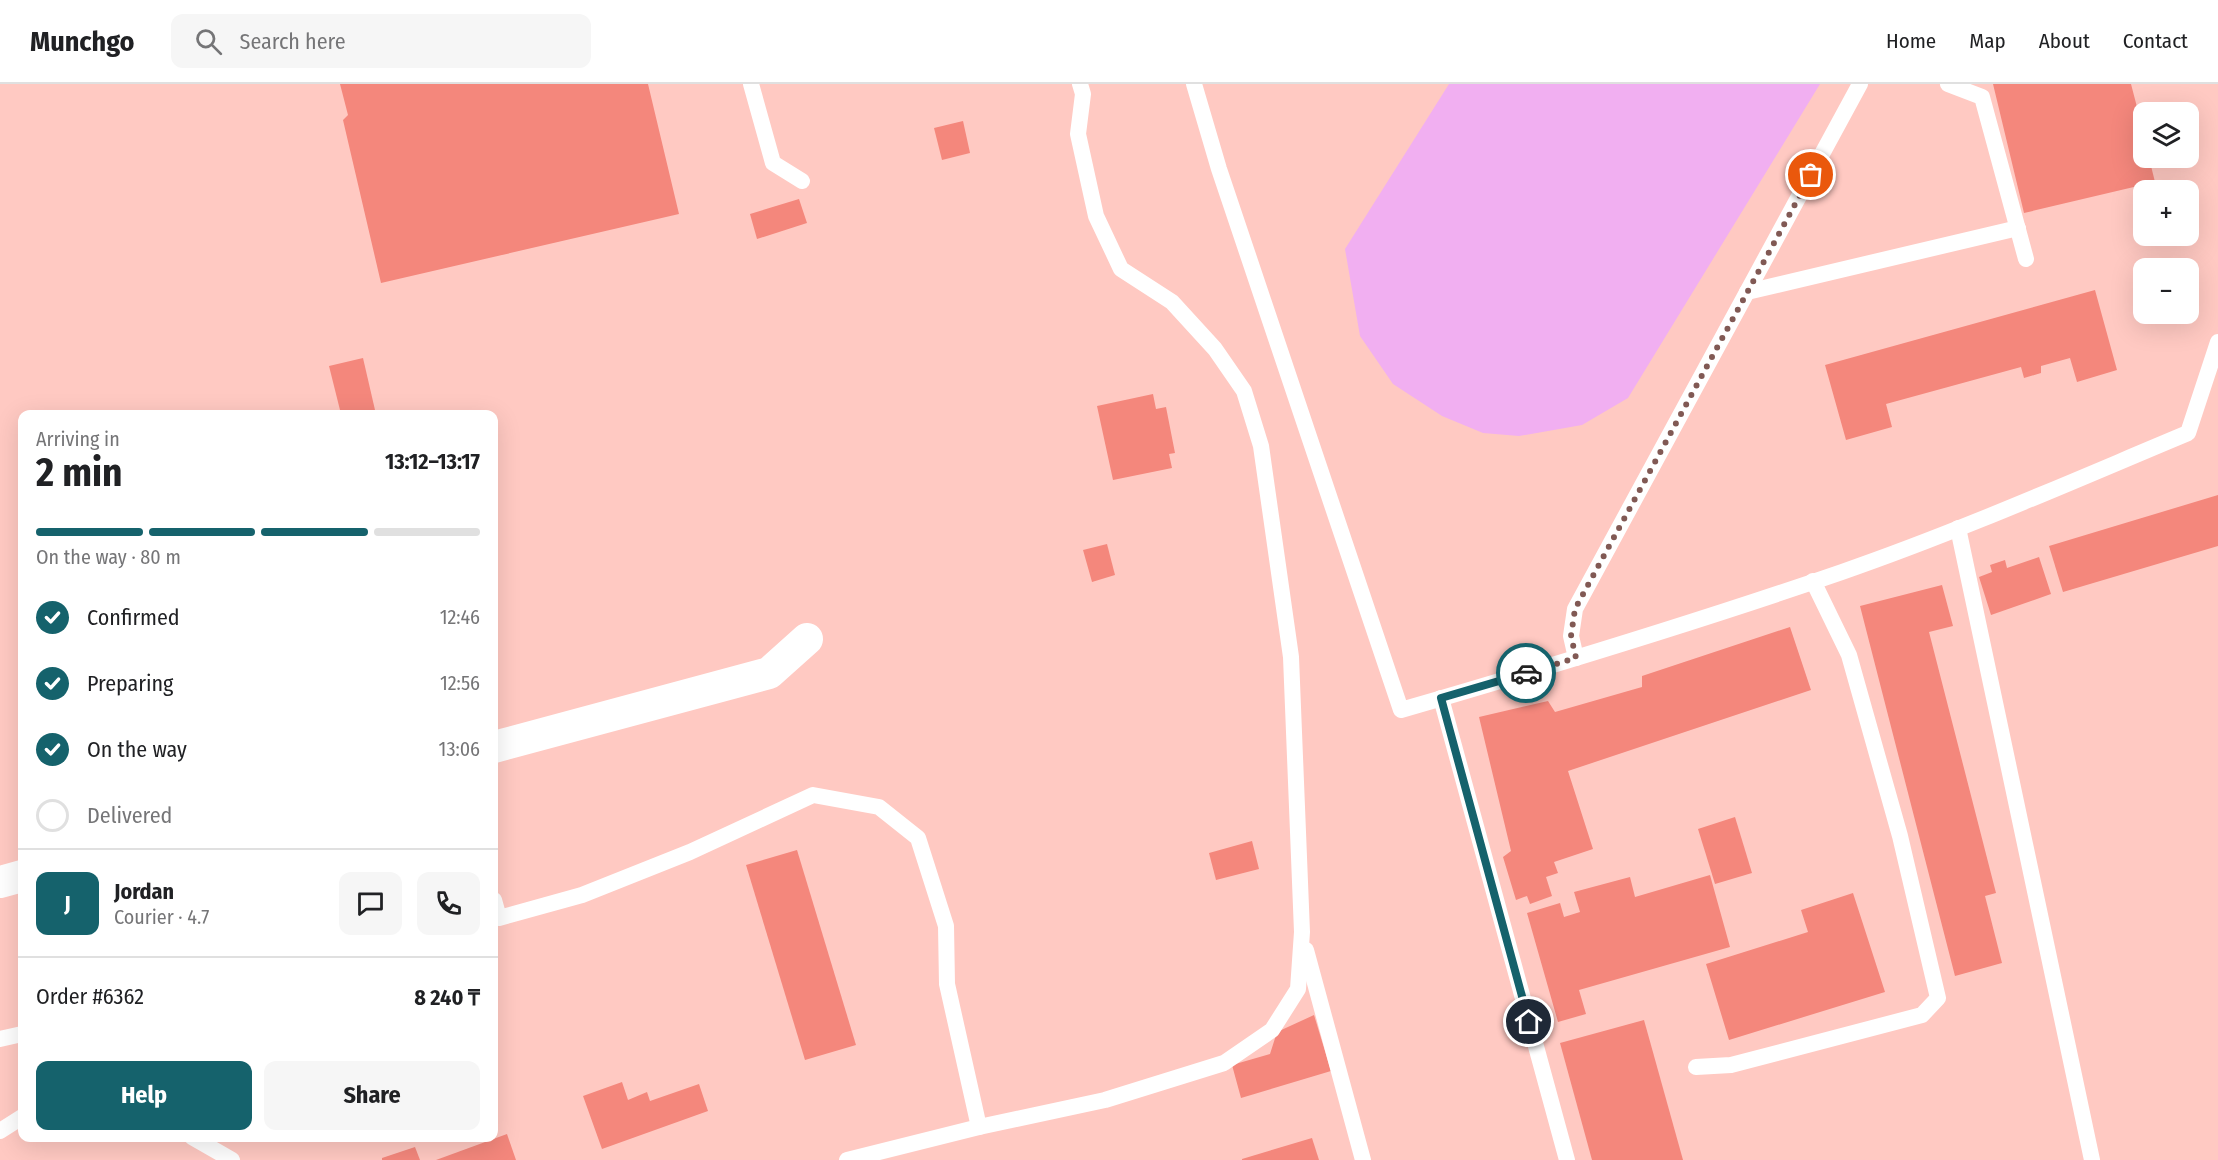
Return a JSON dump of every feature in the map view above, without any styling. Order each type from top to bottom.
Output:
[{"type":"street","points":[[498,746],[769,673],[807,639]]},
{"type":"street","points":[[0,882],[18,877]]},
{"type":"lane","points":[[751,84],[773,163],[802,181]]},
{"type":"lane","points":[[846,1160],[979,1127],[1105,1100],[1224,1063],[1272,1030],[1298,989],[1302,932],[1291,657],[1262,446],[1244,391],[1215,349],[1172,302],[1121,269],[1096,216],[1078,134],[1083,93],[1080,84]]},
{"type":"lane","points":[[1194,84],[1233,213],[1401,710],[1576,658],[1814,581],[1958,528],[2188,433],[2218,342]]},
{"type":"lane","points":[[1576,658],[1571,636],[1575,609],[1860,84]]},
{"type":"lane","points":[[1948,84],[1982,97],[2026,259]]},
{"type":"lane","points":[[1747,292],[2018,228]]},
{"type":"lane","points":[[1958,528],[2092,1160]]},
{"type":"lane","points":[[1696,1066],[1731,1065],[1922,1015],[1938,998],[1900,836],[1849,655],[1814,581]]},
{"type":"lane","points":[[1441,698],[1567,1160]]},
{"type":"lane","points":[[498,919],[582,895],[690,852],[813,795],[879,807],[918,838],[946,926],[947,984],[979,1127]]},
{"type":"lane","points":[[1302,932],[1363,1160]]},
{"type":"lane","points":[[0,1039],[18,1035]]},
{"type":"lane","points":[[0,1131],[18,1120]]},
{"type":"lane","points":[[201,1142],[232,1160]]},
{"type":"shaded area","points":[[1449,84],[1820,84],[1628,398],[1582,425],[1519,436],[1483,433],[1442,416],[1393,384],[1360,336],[1345,249]]},
{"type":"building","points":[[340,84],[648,84],[679,214],[381,283],[343,120],[348,115]]},
{"type":"building","points":[[1993,84],[2131,84],[2136,102],[2133,102],[2133,168],[2152,168],[2154,180],[2133,180],[2133,187],[2024,213]]},
{"type":"building","points":[[963,121],[970,153],[942,160],[934,128]]},
{"type":"building","points":[[799,199],[807,223],[757,239],[750,214]]},
{"type":"building","points":[[2095,290],[2117,370],[2077,382],[2070,358],[2041,366],[2041,373],[2024,378],[2021,367],[1886,404],[1892,427],[1846,440],[1825,365]]},
{"type":"building","points":[[363,358],[375,410],[340,410],[329,366]]},
{"type":"building","points":[[1153,394],[1156,409],[1166,407],[1175,453],[1169,454],[1172,468],[1113,480],[1097,406]]},
{"type":"building","points":[[2218,495],[2218,546],[2063,592],[2049,546]]},
{"type":"building","points":[[1107,544],[1115,575],[1092,582],[1083,550]]},
{"type":"building","points":[[2039,557],[2051,594],[1991,615],[1979,577],[1992,572],[1990,565],[2005,560],[2007,568]]},
{"type":"building","points":[[1942,585],[1953,626],[1929,632],[1996,893],[1985,896],[2002,963],[1955,976],[1860,606]]},
{"type":"building","points":[[1790,627],[1811,690],[1568,771],[1593,849],[1554,862],[1558,873],[1546,877],[1552,896],[1530,904],[1527,896],[1516,900],[1503,857],[1511,851],[1479,717],[1548,701],[1555,712],[1642,687],[1642,676]]},
{"type":"building","points":[[1735,817],[1752,873],[1715,884],[1698,829]]},
{"type":"building","points":[[1252,841],[1259,869],[1216,880],[1209,853]]},
{"type":"building","points":[[797,850],[856,1045],[805,1060],[746,865]]},
{"type":"building","points":[[1710,875],[1730,947],[1579,990],[1586,1014],[1558,1022],[1527,913],[1560,903],[1564,917],[1580,912],[1574,892],[1630,877],[1635,897]]},
{"type":"building","points":[[1853,893],[1885,992],[1729,1040],[1706,964],[1808,932],[1801,910]]},
{"type":"building","points":[[1314,1015],[1331,1071],[1241,1098],[1232,1065],[1270,1054],[1277,1032]]},
{"type":"building","points":[[1644,1020],[1683,1160],[1592,1160],[1560,1043]]},
{"type":"building","points":[[622,1082],[628,1100],[647,1092],[650,1101],[699,1084],[708,1111],[602,1149],[583,1096]]},
{"type":"building","points":[[507,1134],[516,1160],[436,1160],[485,1142],[498,1142],[498,1137]]},
{"type":"building","points":[[1312,1138],[1319,1160],[1242,1160],[1242,1159]]},
{"type":"building","points":[[415,1147],[420,1160],[382,1160],[382,1158]]},
{"type":"way so far","points":[[1526,673],[1576,658],[1571,636],[1575,609],[1811,175]]},
{"type":"route","points":[[1526,673],[1441,698],[1529,1022]]}]
